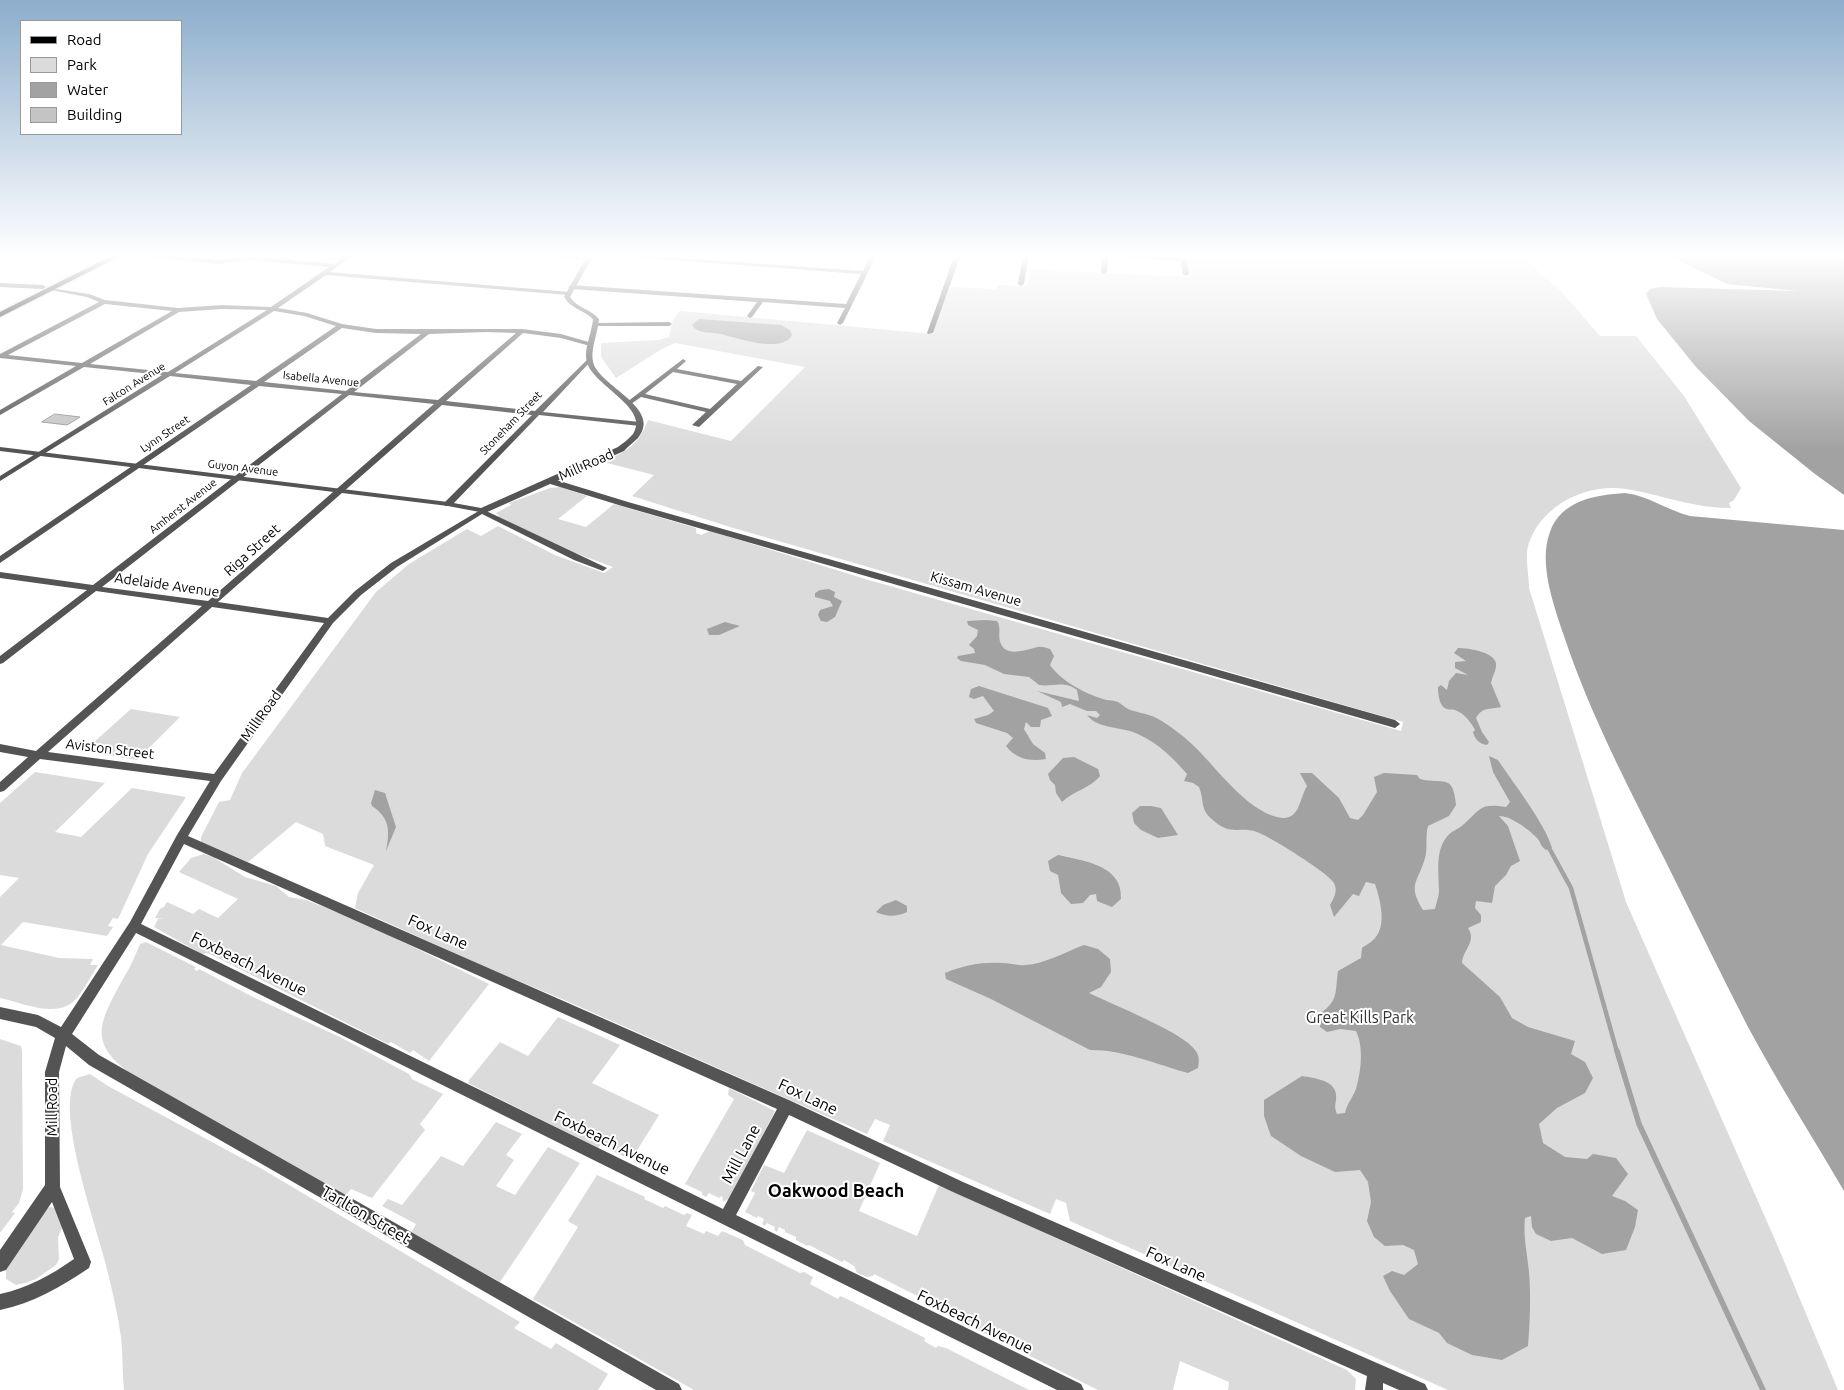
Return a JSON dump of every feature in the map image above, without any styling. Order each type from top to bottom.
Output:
[{"type":"street","points":[[0,356],[72,319]]},
{"type":"street","points":[[0,412],[163,319]]},
{"type":"street","name":"Falcon Avenue","points":[[0,479],[257,319]]},
{"type":"street","points":[[320,319],[341,326],[376,331],[522,331],[561,336],[590,344]]},
{"type":"street","points":[[595,319],[596,325],[590,344],[590,359],[594,372],[629,402],[638,415],[640,424]]},
{"type":"street","points":[[840,323],[842,319]]},
{"type":"street","points":[[930,333],[935,319]]},
{"type":"street","points":[[596,325],[669,324]]},
{"type":"street","name":"Lynn Street","points":[[0,560],[341,326]]},
{"type":"street","name":"Riga Street","points":[[0,788],[522,331]]},
{"type":"street","name":"Amherst Avenue","points":[[0,661],[427,332]]},
{"type":"street","name":"Isabella Avenue","points":[[0,356],[640,424]]},
{"type":"street","name":"Stoneham Street","points":[[448,504],[590,359]]},
{"type":"street","points":[[629,402],[683,361]]},
{"type":"street","points":[[696,425],[760,367]]},
{"type":"street","points":[[672,370],[742,383]]},
{"type":"street","points":[[639,395],[711,411]]},
{"type":"street","name":"Mill Road","points":[[0,1302],[20,1298],[52,1284],[83,1262],[53,1187],[52,1072],[63,1035],[134,926],[181,838],[217,778],[330,620],[351,599],[394,565],[482,511],[621,449],[638,433],[640,424]]},
{"type":"street","name":"Guyon Avenue","points":[[0,449],[448,504],[482,511],[577,558],[603,568]]},
{"type":"street","name":"Kissam Avenue","points":[[550,481],[1395,724]]},
{"type":"street","name":"Adelaide Avenue","points":[[0,575],[330,620]]},
{"type":"street","name":"Aviston Street","points":[[0,748],[38,755],[217,778]]},
{"type":"street","name":"Fox Lane","points":[[181,838],[786,1106],[958,1187],[1419,1390]]},
{"type":"street","name":"Foxbeach Avenue","points":[[134,926],[1075,1390]]},
{"type":"street","name":"Tarlton Street","points":[[0,1013],[38,1021],[63,1035],[94,1060],[673,1390]]},
{"type":"street","name":"Mill Lane","points":[[726,1219],[786,1106]]},
{"type":"street","points":[[0,1264],[53,1187]]},
{"type":"street","points":[[1374,1390],[1376,1372]]},
{"type":"green space","name":"Great Kills Park","points":[[674,319],[767,319],[933,334],[938,319],[1585,319],[1600,336],[1636,336],[1684,396],[1741,488],[1734,500],[1729,503],[1731,508],[1703,506],[1626,489],[1611,488],[1580,494],[1566,500],[1543,519],[1534,532],[1528,546],[1529,588],[1626,902],[1776,1242],[1838,1390],[1448,1390],[1070,1221],[1066,1203],[1056,1199],[1050,1214],[883,1141],[890,1125],[875,1119],[867,1134],[355,908],[358,893],[374,865],[325,846],[323,834],[296,822],[248,862],[201,842],[201,837],[219,802],[230,800],[242,773],[376,592],[409,564],[467,529],[481,536],[498,526],[555,555],[604,573],[613,567],[559,547],[498,517],[496,513],[511,505],[509,503],[550,488],[561,487],[587,496],[558,519],[586,527],[614,504],[696,528],[696,533],[701,535],[710,531],[872,581],[1401,731],[1403,722],[730,527],[632,496],[654,475],[603,462],[636,442],[648,420],[731,441],[805,367],[675,343],[616,378],[601,357],[601,343],[659,340],[669,337]]},
{"type":"green space","points":[[131,709],[180,717],[137,760],[84,751]]},
{"type":"green space","points":[[35,772],[105,783],[55,832],[81,837],[132,788],[186,797],[148,854],[118,919],[113,918],[108,926],[113,927],[107,936],[23,922],[1,945],[59,958],[93,959],[90,965],[98,965],[77,998],[69,1005],[51,1009],[0,998],[0,897],[19,878],[0,875],[0,803]]},
{"type":"green space","points":[[204,854],[213,857],[245,877],[276,886],[289,897],[306,900],[362,922],[489,984],[429,1061],[413,1050],[410,1053],[391,1042],[388,1044],[216,957],[207,953],[202,954],[154,927],[158,919],[164,919],[155,918],[167,902],[193,914],[199,909],[218,918],[238,899],[179,872],[191,858]]},
{"type":"green space","points":[[146,942],[196,967],[194,969],[197,971],[199,969],[251,996],[340,1037],[409,1074],[412,1079],[443,1094],[420,1124],[425,1130],[372,1198],[351,1189],[345,1196],[136,1077],[120,1065],[110,1054],[104,1043],[103,1021],[140,944]]},
{"type":"green space","points":[[558,1017],[620,1045],[592,1083],[659,1115],[631,1160],[600,1145],[598,1148],[468,1083],[500,1042],[528,1056]]},
{"type":"green space","points":[[0,1039],[21,1046],[22,1051],[23,1189],[19,1203],[12,1212],[15,1213],[0,1233]]},
{"type":"green space","points":[[90,1074],[108,1086],[262,1169],[520,1322],[514,1328],[551,1349],[556,1343],[608,1374],[598,1390],[124,1390],[122,1343],[117,1313],[80,1172],[70,1116],[71,1093],[77,1078]]},
{"type":"green space","points":[[729,1088],[775,1111],[732,1197],[723,1202],[722,1196],[719,1198],[709,1193],[706,1197],[702,1195],[702,1192],[685,1184],[734,1099],[728,1095]]},
{"type":"green space","points":[[496,1122],[522,1134],[506,1155],[514,1160],[496,1186],[515,1195],[548,1147],[580,1163],[500,1282],[411,1233],[416,1224],[382,1206],[388,1199],[402,1205],[441,1156],[463,1166]]},
{"type":"green space","points":[[807,1130],[880,1163],[859,1211],[917,1236],[939,1185],[1347,1370],[1356,1379],[1355,1390],[1228,1390],[1229,1382],[1180,1361],[1173,1390],[1098,1390],[936,1309],[937,1306],[874,1274],[867,1277],[857,1273],[854,1266],[844,1260],[842,1262],[809,1245],[807,1246],[779,1227],[777,1232],[774,1230],[775,1227],[767,1223],[765,1226],[762,1224],[764,1219],[745,1212],[755,1193],[751,1191],[764,1165],[784,1173]]},
{"type":"green space","points":[[597,1175],[645,1197],[644,1199],[663,1208],[665,1206],[684,1215],[687,1213],[692,1215],[686,1226],[704,1234],[706,1231],[718,1236],[722,1231],[743,1240],[745,1245],[800,1273],[804,1272],[813,1277],[810,1284],[838,1299],[840,1296],[845,1298],[925,1338],[924,1341],[936,1348],[938,1346],[946,1348],[1029,1390],[694,1390],[533,1299],[578,1227],[568,1221]]},
{"type":"green space","points":[[50,1207],[58,1208],[63,1226],[58,1237],[59,1259],[56,1265],[36,1279],[16,1285],[6,1279],[6,1267],[46,1209]]},
{"type":"water","points":[[699,319],[781,325],[790,330],[792,335],[787,341],[779,343],[759,343],[697,330],[692,325]]},
{"type":"water","points":[[1657,319],[1844,319],[1844,495],[1749,421],[1696,367]]},
{"type":"water","points":[[1625,493],[1642,497],[1690,516],[1844,530],[1844,1191],[1771,1069],[1727,985],[1610,749],[1574,665],[1556,611],[1549,584],[1546,557],[1550,532],[1555,521],[1571,506],[1581,501],[1603,495]]},
{"type":"water","points":[[829,589],[835,592],[834,597],[842,601],[835,617],[827,622],[821,621],[818,615],[820,610],[833,606],[830,601],[815,597],[815,593],[820,590]]},
{"type":"water","points":[[967,621],[997,621],[1001,644],[1008,651],[1018,652],[1040,647],[1050,649],[1054,656],[1050,665],[1060,676],[1074,686],[1105,700],[1118,702],[1128,709],[1153,716],[1170,726],[1192,744],[1233,788],[1254,806],[1277,817],[1290,817],[1298,809],[1307,786],[1300,773],[1312,773],[1339,798],[1350,818],[1358,820],[1377,792],[1374,777],[1384,773],[1417,775],[1420,779],[1446,782],[1452,788],[1456,805],[1449,816],[1428,826],[1426,854],[1415,884],[1418,901],[1423,910],[1435,909],[1439,893],[1438,870],[1440,850],[1448,836],[1482,808],[1486,806],[1506,807],[1510,802],[1493,772],[1489,756],[1498,760],[1536,815],[1552,848],[1546,850],[1525,827],[1514,820],[1499,816],[1508,826],[1520,861],[1511,866],[1506,875],[1495,886],[1492,903],[1476,901],[1475,908],[1481,915],[1481,922],[1468,928],[1471,937],[1462,963],[1500,997],[1512,1018],[1528,1027],[1575,1041],[1571,1054],[1585,1062],[1593,1078],[1585,1093],[1557,1108],[1539,1124],[1543,1143],[1565,1157],[1587,1159],[1593,1154],[1616,1158],[1628,1174],[1612,1196],[1625,1201],[1638,1210],[1635,1227],[1626,1250],[1602,1254],[1572,1238],[1551,1241],[1536,1234],[1532,1227],[1531,1216],[1525,1218],[1530,1291],[1528,1346],[1502,1360],[1472,1355],[1447,1343],[1439,1333],[1409,1319],[1390,1291],[1383,1276],[1392,1271],[1404,1275],[1418,1264],[1414,1250],[1403,1245],[1385,1246],[1374,1237],[1367,1221],[1371,1202],[1368,1182],[1360,1170],[1335,1172],[1301,1156],[1271,1136],[1264,1116],[1264,1100],[1302,1076],[1323,1080],[1332,1086],[1336,1094],[1335,1108],[1337,1114],[1345,1113],[1356,1089],[1359,1075],[1361,1052],[1359,1038],[1356,1031],[1340,1029],[1327,1032],[1320,1027],[1321,1013],[1331,1004],[1335,995],[1338,971],[1361,958],[1362,948],[1379,933],[1382,919],[1375,884],[1366,882],[1359,896],[1353,894],[1334,917],[1330,905],[1336,889],[1330,878],[1264,835],[1251,830],[1231,829],[1220,826],[1206,813],[1199,787],[1184,781],[1187,774],[1160,747],[1134,732],[1104,726],[1087,715],[1097,718],[1100,715],[1096,711],[1087,711],[1070,704],[1062,707],[1061,702],[1037,691],[1079,701],[1077,690],[1068,685],[1039,685],[1029,677],[1004,674],[985,665],[961,661],[957,658],[958,656],[975,653],[974,649],[969,645],[977,636],[978,630],[968,625]]},
{"type":"water","points":[[725,622],[740,626],[719,635],[709,635],[707,629]]},
{"type":"water","points":[[1458,648],[1488,654],[1496,662],[1496,669],[1491,683],[1501,707],[1484,710],[1476,718],[1489,742],[1487,745],[1480,743],[1476,739],[1473,732],[1475,730],[1464,716],[1458,711],[1444,708],[1440,700],[1438,687],[1441,685],[1447,690],[1449,681],[1456,673],[1468,675],[1455,668],[1455,662],[1466,661],[1454,653]]},
{"type":"water","points":[[979,686],[1048,708],[1052,716],[1041,720],[1040,727],[1031,727],[1026,722],[1024,729],[1033,744],[1045,753],[1046,759],[1029,760],[1019,757],[1006,746],[1013,738],[1007,733],[976,723],[974,719],[994,711],[983,696],[974,699],[969,697],[971,689]]},
{"type":"water","points":[[1074,757],[1098,769],[1100,776],[1092,784],[1062,802],[1048,774],[1063,758]]},
{"type":"water","points":[[375,790],[385,793],[396,827],[386,851],[387,826],[382,815],[371,803]]},
{"type":"water","points":[[1140,806],[1161,808],[1178,835],[1158,838],[1141,830],[1134,823],[1132,813]]},
{"type":"water","points":[[1058,855],[1100,866],[1109,872],[1116,879],[1120,888],[1121,899],[1112,907],[1097,901],[1096,894],[1090,895],[1083,903],[1071,904],[1061,893],[1058,875],[1050,871],[1048,861]]},
{"type":"water","points":[[896,900],[907,906],[907,912],[891,916],[876,912],[883,905]]},
{"type":"water","points":[[1084,945],[1098,949],[1110,959],[1111,972],[1101,987],[1089,993],[1162,1027],[1188,1043],[1198,1054],[1198,1068],[1188,1073],[1128,1055],[1090,1050],[991,999],[946,979],[945,973],[966,966],[987,963],[1032,964]]},
{"type":"building","points":[[55,414],[80,417],[67,425],[42,422]]},
{"type":"waterway","points":[[1548,846],[1571,888],[1617,1052]]},
{"type":"waterway","points":[[1617,1051],[1639,1124],[1763,1390]]},
{"type":"district","name":"Oakwood Beach","points":[[836,1191]]}]
